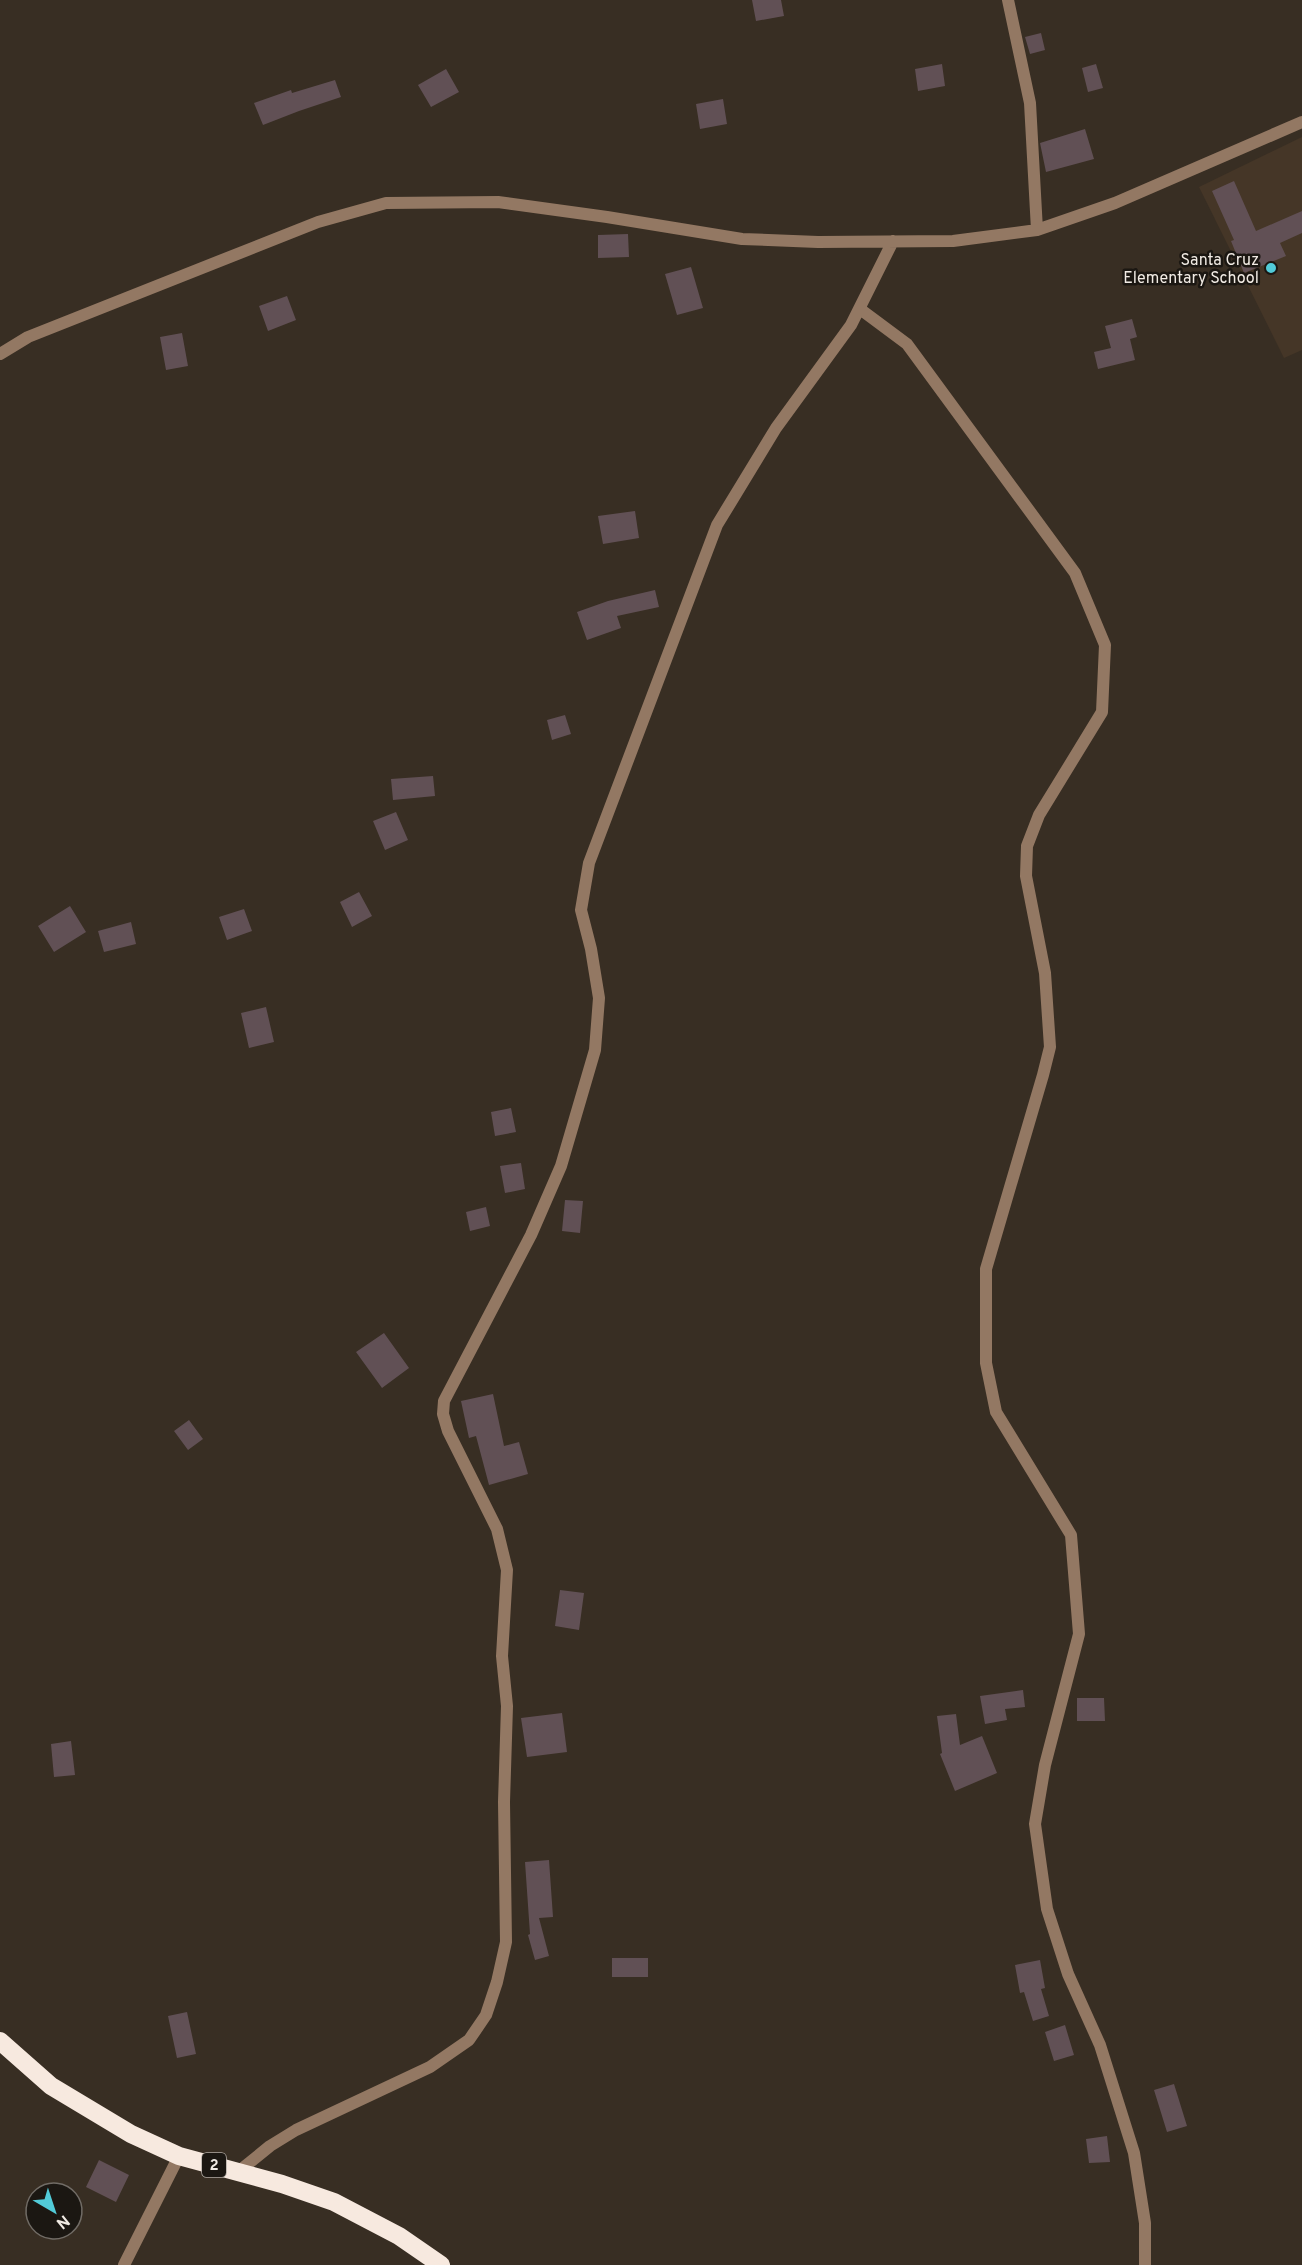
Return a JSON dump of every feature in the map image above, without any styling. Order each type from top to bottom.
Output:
[{"type":"highway","name":"2","points":[[0,2041],[51,2086],[131,2134],[179,2156],[282,2184],[334,2202],[399,2236],[441,2265]]},
{"type":"street","points":[[1008,0],[1030,103],[1037,230]]},
{"type":"street","points":[[0,354],[28,337],[297,230],[386,203],[498,202],[742,239],[953,241],[1037,230],[1152,189],[1302,122]]},
{"type":"street","points":[[238,2172],[270,2146],[296,2130],[430,2067],[469,2040],[486,2015],[497,1982],[506,1942],[504,1802],[507,1706],[502,1656],[507,1570],[497,1529],[448,1431],[443,1414],[444,1401],[531,1235],[561,1166],[595,1050],[599,998],[582,910],[589,863],[717,525],[776,428],[851,325],[893,241]]},
{"type":"street","points":[[860,309],[908,344],[1075,573],[1105,645],[1102,712],[1040,815],[1028,846],[1026,876],[1045,973],[1050,1047],[986,1269],[987,1363],[996,1412],[1071,1535],[1079,1634],[1045,1765],[1035,1824],[1047,1909],[1068,1974],[1100,2045],[1134,2153],[1144,2223],[1145,2265]]},
{"type":"street","points":[[124,2265],[179,2156]]},
{"type":"shaded area","name":"Santa Cruz Elementary School","points":[[1302,137],[1302,350],[1284,358],[1199,187]]},
{"type":"building","points":[[752,0],[781,0],[784,16],[756,21]]},
{"type":"building","points":[[1041,33],[1045,50],[1030,54],[1025,37]]},
{"type":"building","points":[[942,64],[945,86],[918,91],[915,69]]},
{"type":"building","points":[[1096,64],[1103,88],[1088,92],[1082,68]]},
{"type":"building","points":[[446,69],[459,92],[431,107],[418,85]]},
{"type":"building","points":[[335,80],[341,97],[263,125],[254,103],[291,90],[292,93]]},
{"type":"building","points":[[723,99],[727,124],[700,129],[696,104]]},
{"type":"building","points":[[1085,129],[1094,159],[1046,172],[1040,143]]},
{"type":"building","points":[[1234,181],[1256,231],[1302,211],[1302,233],[1280,243],[1286,256],[1244,273],[1231,241],[1234,240],[1212,191]]},
{"type":"building","points":[[628,234],[629,257],[598,258],[598,235]]},
{"type":"building","points":[[691,267],[703,308],[677,315],[665,274]]},
{"type":"building","points":[[287,296],[296,320],[268,331],[259,306]]},
{"type":"building","points":[[1132,319],[1137,337],[1130,339],[1135,360],[1098,369],[1094,352],[1111,348],[1105,326]]},
{"type":"building","points":[[182,333],[188,366],[166,370],[160,337]]},
{"type":"building","points":[[635,511],[639,538],[603,544],[598,516]]},
{"type":"building","points":[[655,590],[659,607],[617,616],[621,628],[587,640],[577,612],[608,601]]},
{"type":"building","points":[[565,715],[571,734],[552,740],[547,720]]},
{"type":"building","points":[[433,776],[435,796],[393,800],[391,779]]},
{"type":"building","points":[[396,812],[408,840],[385,850],[373,821]]},
{"type":"building","points":[[359,892],[372,916],[352,927],[340,902]]},
{"type":"building","points":[[70,906],[86,932],[54,952],[38,926]]},
{"type":"building","points":[[244,909],[252,931],[227,940],[219,917]]},
{"type":"building","points":[[131,922],[136,944],[104,952],[98,931]]},
{"type":"building","points":[[266,1007],[274,1042],[249,1048],[241,1013]]},
{"type":"building","points":[[511,1108],[516,1132],[495,1136],[491,1112]]},
{"type":"building","points":[[521,1163],[525,1189],[505,1193],[500,1166]]},
{"type":"building","points":[[565,1200],[583,1201],[580,1233],[562,1231]]},
{"type":"building","points":[[486,1207],[490,1226],[470,1231],[466,1212]]},
{"type":"building","points":[[384,1333],[409,1368],[382,1388],[356,1352]]},
{"type":"building","points":[[493,1394],[504,1446],[519,1442],[528,1474],[489,1485],[476,1436],[469,1438],[461,1401]]},
{"type":"building","points":[[189,1420],[203,1439],[188,1450],[174,1431]]},
{"type":"building","points":[[560,1590],[584,1593],[579,1630],[555,1626]]},
{"type":"building","points":[[1023,1690],[1025,1707],[1005,1709],[1007,1720],[985,1724],[980,1696]]},
{"type":"building","points":[[1077,1698],[1104,1698],[1105,1721],[1077,1721]]},
{"type":"building","points":[[562,1713],[567,1752],[527,1757],[521,1718]]},
{"type":"building","points":[[956,1714],[960,1745],[982,1736],[997,1773],[955,1791],[940,1754],[942,1753],[937,1716]]},
{"type":"building","points":[[71,1741],[75,1775],[54,1777],[51,1744]]},
{"type":"building","points":[[549,1860],[553,1917],[539,1918],[549,1956],[535,1960],[528,1935],[530,1934],[525,1862]]},
{"type":"building","points":[[612,1958],[648,1958],[648,1977],[612,1977]]},
{"type":"building","points":[[1040,1960],[1045,1988],[1041,1989],[1049,2016],[1033,2021],[1024,1992],[1020,1993],[1015,1965]]},
{"type":"building","points":[[187,2012],[196,2054],[177,2058],[168,2016]]},
{"type":"building","points":[[1065,2025],[1074,2055],[1054,2061],[1045,2032]]},
{"type":"building","points":[[1174,2084],[1187,2126],[1167,2132],[1154,2090]]},
{"type":"building","points":[[1107,2136],[1110,2162],[1089,2163],[1086,2139]]},
{"type":"building","points":[[99,2160],[129,2175],[116,2202],[86,2187]]},
{"type":"place","name":"Santa Cruz Elementary School","points":[[1271,268]]}]
